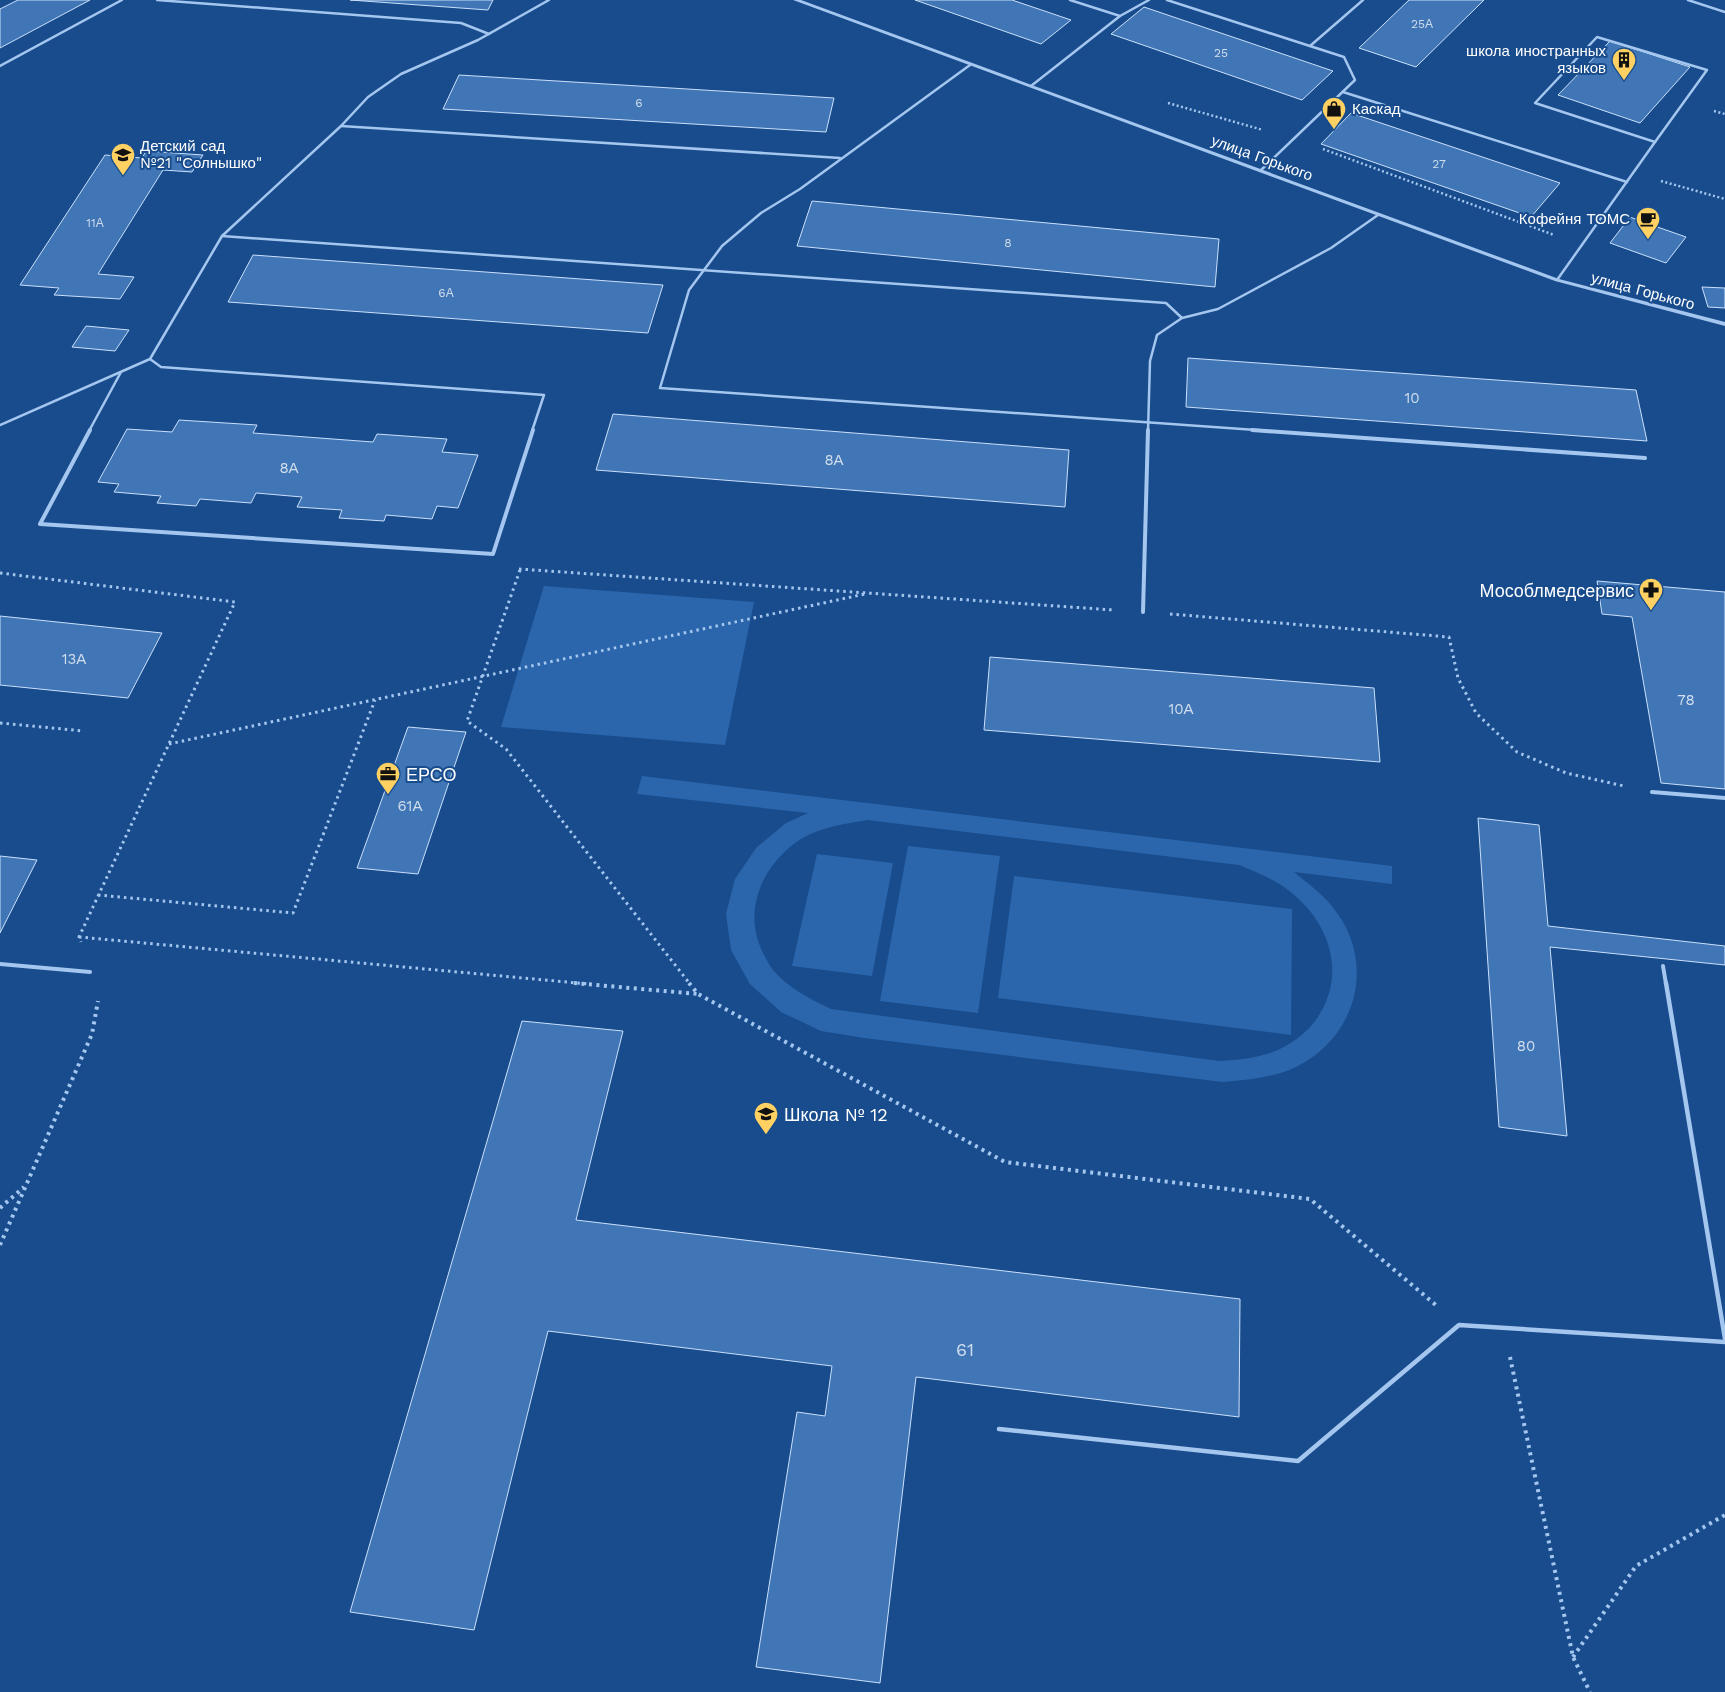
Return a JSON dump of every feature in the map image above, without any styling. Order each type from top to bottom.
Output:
[{"type":"street","name":"улица Горького","points":[[796,0],[1557,280],[1725,324]]},
{"type":"lane","points":[[0,66],[122,0]]},
{"type":"lane","points":[[157,0],[461,23],[489,34]]},
{"type":"lane","points":[[0,425],[150,359],[222,236],[341,126],[368,97],[401,74],[489,34],[549,0]]},
{"type":"lane","points":[[1070,0],[1120,16]]},
{"type":"lane","points":[[1031,86],[1120,16],[1149,0]]},
{"type":"lane","points":[[1167,0],[1344,56],[1355,80],[1260,171]]},
{"type":"lane","points":[[1310,46],[1363,0]]},
{"type":"lane","points":[[1688,0],[1725,12]]},
{"type":"lane","points":[[1557,280],[1707,70],[1596,36],[1535,103],[1655,142]]},
{"type":"lane","points":[[970,64],[800,189],[761,213],[722,246],[689,290],[660,388],[1645,458]]},
{"type":"lane","points":[[1342,92],[1627,182]]},
{"type":"lane","points":[[341,126],[842,158]]},
{"type":"lane","points":[[1143,612],[1150,361],[1157,335],[1182,318],[1218,308],[1332,248],[1378,215]]},
{"type":"lane","points":[[222,236],[706,268],[1166,304],[1182,318]]},
{"type":"lane","points":[[121,372],[40,524],[493,554],[544,394],[161,368],[150,359]]},
{"type":"lane","points":[[1652,792],[1725,798]]},
{"type":"lane","points":[[0,964],[90,972]]},
{"type":"lane","points":[[999,1429],[1298,1461],[1459,1325],[1725,1341],[1663,966]]},
{"type":"path","points":[[1162,102],[1293,138],[1583,245]]},
{"type":"path","points":[[1635,173],[1725,200]]},
{"type":"path","points":[[493,554],[520,570],[1143,612],[1449,637],[1458,678],[1476,713],[1517,752],[1566,773],[1652,792]]},
{"type":"path","points":[[520,570],[467,721],[506,749],[698,994],[1005,1162],[1310,1199],[1459,1325]]},
{"type":"path","points":[[0,573],[235,602],[79,937],[98,998],[92,1034],[0,1245]]},
{"type":"path","points":[[169,744],[870,593]]},
{"type":"path","points":[[98,895],[294,913],[375,700]]},
{"type":"path","points":[[0,723],[83,731]]},
{"type":"path","points":[[79,937],[698,994]]},
{"type":"path","points":[[0,1208],[26,1186]]},
{"type":"path","points":[[1503,1328],[1573,1657],[1590,1692]]},
{"type":"path","points":[[1573,1657],[1636,1566],[1725,1514]]},
{"type":"shaded area","points":[[544,586],[754,602],[725,745],[501,727]]},
{"type":"shaded area","points":[[642,776],[1392,866],[1392,884],[1294,872],[1327,900],[1346,927],[1354,949],[1357,973],[1354,996],[1346,1018],[1333,1038],[1316,1055],[1294,1068],[1277,1074],[1223,1082],[864,1038],[821,1031],[781,1012],[750,984],[731,950],[726,914],[735,879],[756,848],[786,823],[808,813],[637,794]],"holes":[[[867,820],[1239,865],[1267,877],[1293,894],[1318,923],[1326,939],[1331,956],[1332,974],[1330,991],[1323,1008],[1312,1025],[1292,1042],[1278,1050],[1257,1057],[1219,1061],[831,1009],[808,997],[780,977],[764,955],[757,939],[755,906],[759,890],[766,875],[787,849],[801,839],[833,826]]]},
{"type":"shaded area","points":[[908,846],[1000,856],[978,1013],[880,1001]]},
{"type":"shaded area","points":[[817,854],[893,863],[872,976],[792,966]]},
{"type":"shaded area","points":[[1014,876],[1292,909],[1291,1035],[998,998]]},
{"type":"building","points":[[18,0],[90,0],[0,48],[0,9]]},
{"type":"building","points":[[350,0],[493,0],[488,10]]},
{"type":"building","points":[[915,0],[1012,0],[1071,20],[1041,44]]},
{"type":"building","points":[[1409,0],[1484,0],[1416,67],[1359,48]]},
{"type":"building","points":[[1144,7],[1333,71],[1302,100],[1111,34]]},
{"type":"building","name":"школа иностранных языков","points":[[1610,41],[1690,67],[1640,123],[1558,95]]},
{"type":"building","points":[[459,75],[834,98],[826,132],[443,109]]},
{"type":"building","points":[[1351,113],[1560,183],[1531,217],[1321,144]]},
{"type":"building","points":[[146,151],[203,155],[192,172],[163,170],[98,274],[134,277],[120,299],[54,295],[59,288],[20,285],[105,155],[142,158]]},
{"type":"building","points":[[812,201],[1219,239],[1215,287],[797,246]]},
{"type":"building","name":"Кофейня ТОМС","points":[[1630,217],[1686,237],[1666,263],[1610,243]]},
{"type":"building","points":[[253,255],[663,285],[648,333],[228,302]]},
{"type":"building","points":[[1702,287],[1725,288],[1725,308],[1708,307]]},
{"type":"building","points":[[86,326],[129,330],[115,351],[72,347]]},
{"type":"building","points":[[1188,358],[1636,390],[1647,441],[1186,407]]},
{"type":"building","points":[[613,414],[1069,450],[1065,507],[596,470]]},
{"type":"building","points":[[179,420],[257,425],[253,433],[373,442],[377,434],[447,439],[442,452],[478,455],[458,508],[437,506],[432,519],[386,515],[384,521],[339,518],[342,510],[297,507],[302,497],[256,493],[251,503],[200,499],[196,506],[157,503],[161,496],[114,492],[119,484],[98,482],[127,429],[172,432]]},
{"type":"building","points":[[1597,581],[1725,592],[1725,789],[1661,783],[1632,617],[1602,614]]},
{"type":"building","points":[[0,616],[162,633],[128,698],[0,685]]},
{"type":"building","points":[[990,657],[1374,688],[1380,762],[984,730]]},
{"type":"building","points":[[408,727],[466,732],[418,874],[357,868]]},
{"type":"building","points":[[1478,818],[1539,825],[1548,926],[1725,946],[1725,965],[1550,947],[1567,1136],[1499,1127]]},
{"type":"building","points":[[0,856],[37,860],[0,933]]},
{"type":"building","points":[[522,1021],[623,1031],[576,1220],[1240,1299],[1239,1417],[916,1377],[880,1683],[756,1667],[797,1412],[825,1416],[832,1366],[548,1331],[474,1630],[350,1612]]},
{"type":"place","name":"школа иностранных языков","points":[[1624,81]]},
{"type":"place","name":"Каскад","points":[[1334,130]]},
{"type":"place","name":"Детский сад №21 \"Солнышко\"","points":[[123,176]]},
{"type":"place","name":"Кофейня ТОМС","points":[[1648,240]]},
{"type":"place","name":"Мособлмедсервис","points":[[1651,611]]},
{"type":"place","name":"ЕРСО","points":[[388,795]]},
{"type":"place","name":"Школа № 12","points":[[766,1135]]}]
